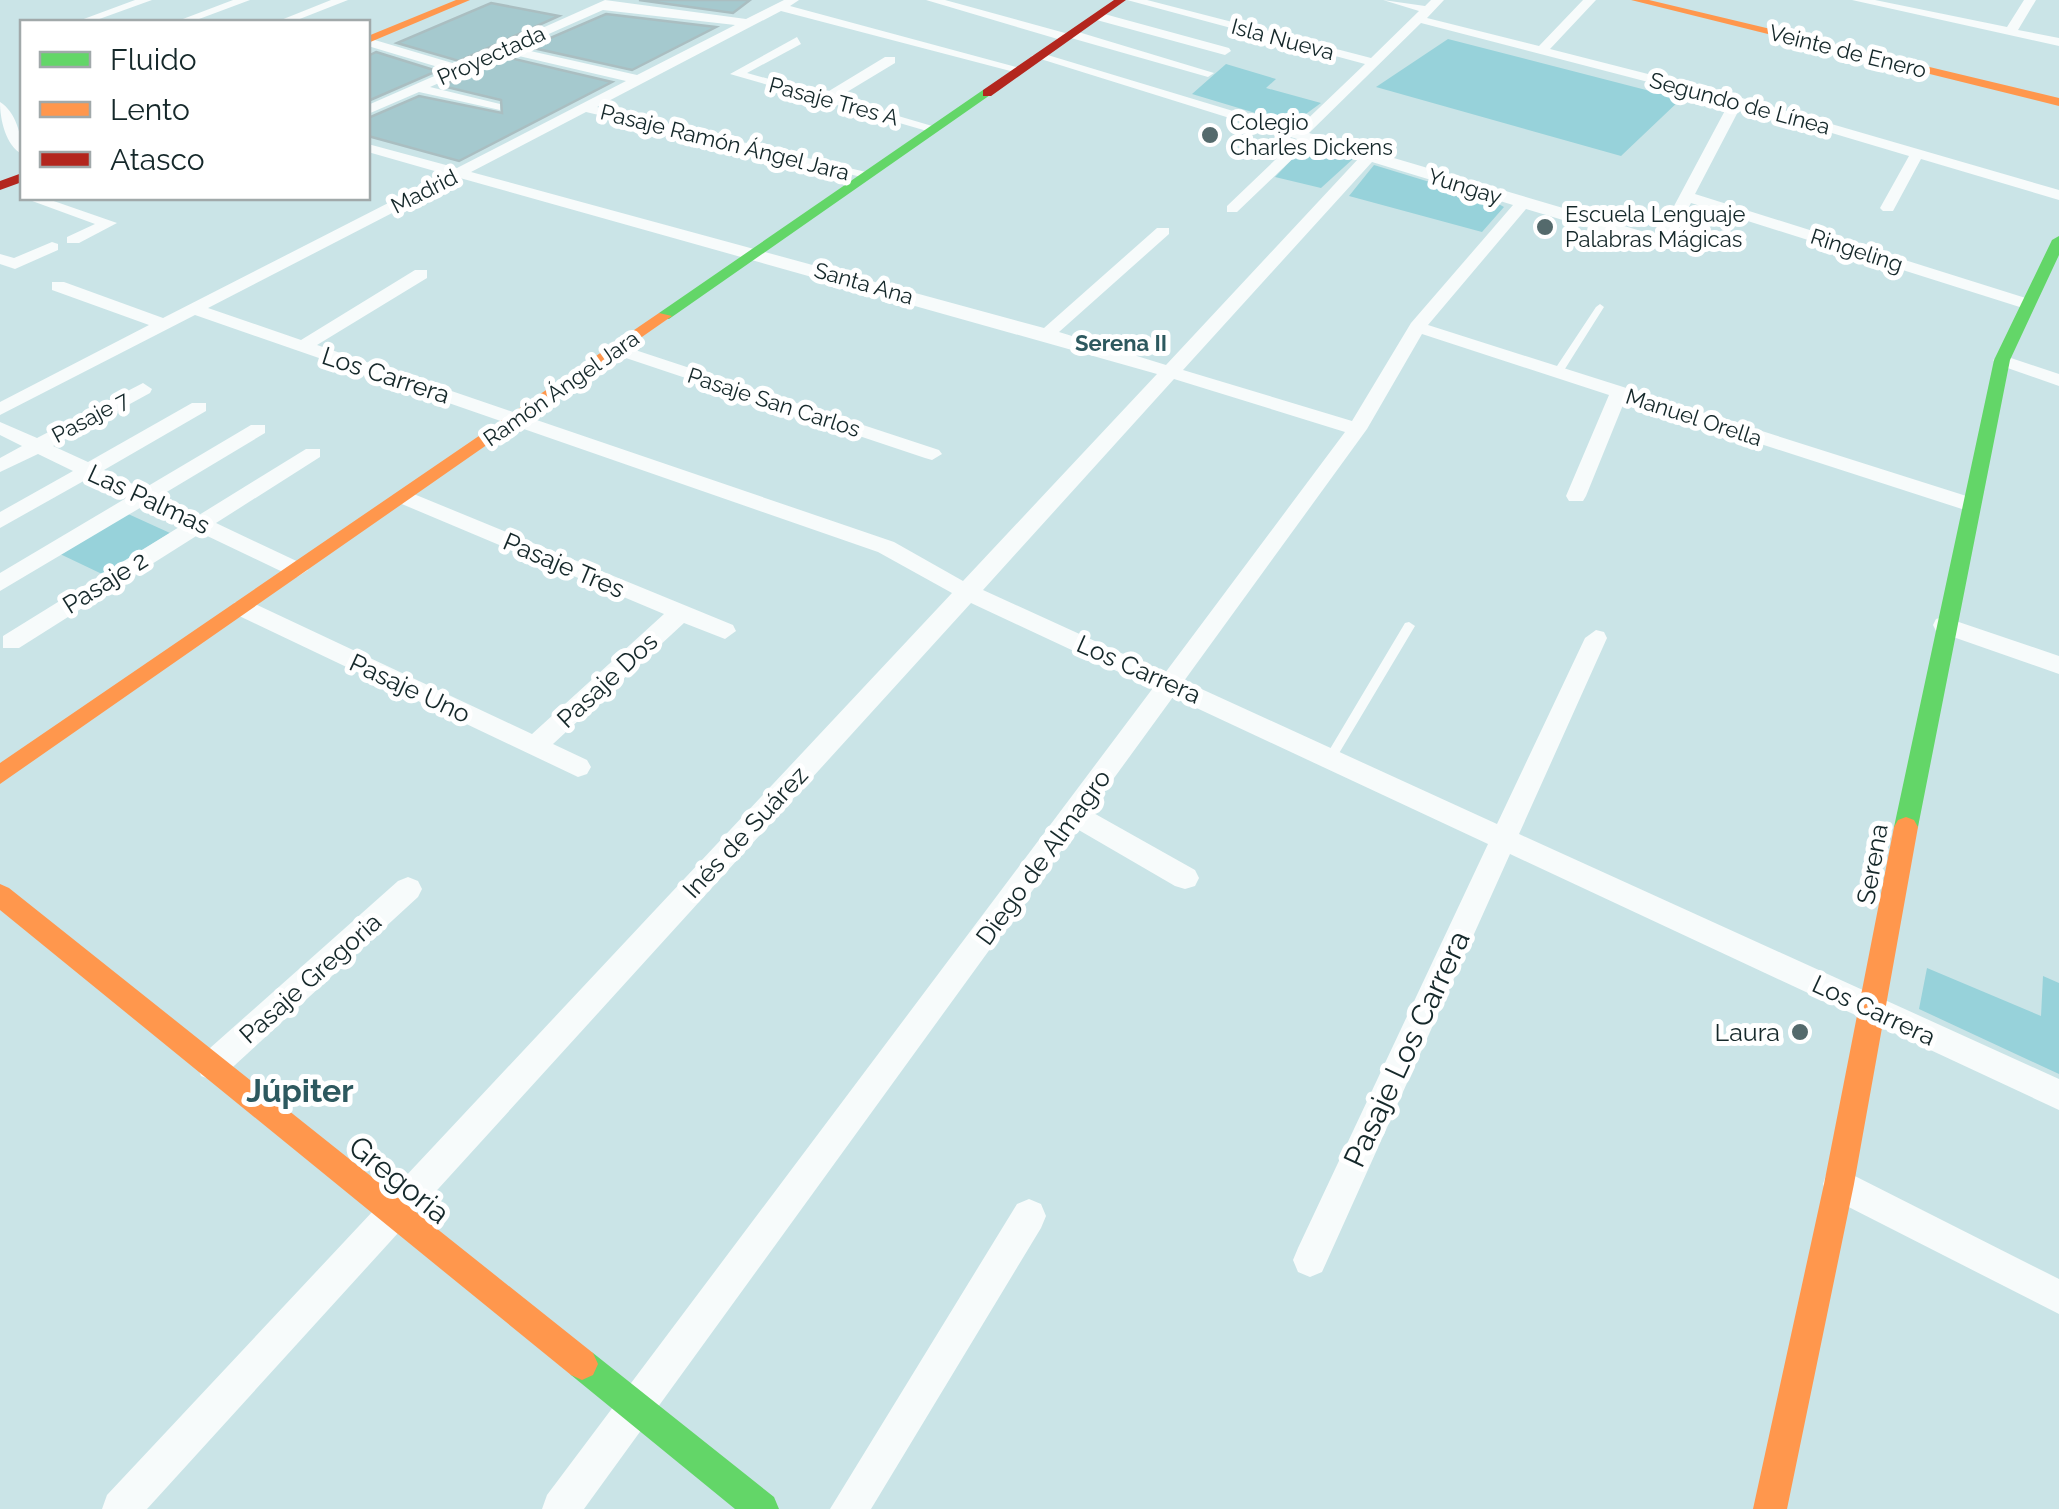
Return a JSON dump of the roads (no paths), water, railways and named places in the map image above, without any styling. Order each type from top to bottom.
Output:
[{"type":"street","points":[[86,17],[146,0]]},
{"type":"street","points":[[187,20],[244,0]]},
{"type":"street","points":[[287,20],[342,0]]},
{"type":"street","points":[[370,40],[464,0]]},
{"type":"street","name":"Ramón Ángel Jara","points":[[0,775],[1121,0]]},
{"type":"street","name":"Isla Nueva","points":[[1134,0],[1375,64]]},
{"type":"street","name":"Segundo de Línea","points":[[1389,0],[1543,49],[2059,195]]},
{"type":"street","points":[[1543,49],[1590,0]]},
{"type":"street","name":"Veinte de Enero","points":[[1636,0],[2059,102]]},
{"type":"street","points":[[1858,0],[2059,42]]},
{"type":"street","points":[[2010,32],[2029,0]]},
{"type":"street","points":[[608,3],[747,24]]},
{"type":"street","name":"Proyectada","points":[[370,109],[608,3]]},
{"type":"street","name":"Madrid","points":[[0,409],[787,3]]},
{"type":"street","name":"Yungay","points":[[787,3],[1303,136],[1634,238],[1664,241],[1688,196]]},
{"type":"street","points":[[944,3],[1208,72]]},
{"type":"street","points":[[1232,209],[1428,10]]},
{"type":"street","points":[[1096,16],[1225,51]]},
{"type":"street","name":"Pasaje Tres A","points":[[797,41],[736,74],[932,128]]},
{"type":"street","points":[[370,42],[460,68]]},
{"type":"street","points":[[504,49],[640,80]]},
{"type":"street","points":[[825,99],[890,60]]},
{"type":"street","points":[[418,88],[494,107]]},
{"type":"street","points":[[1688,196],[1737,101]]},
{"type":"street","points":[[0,106],[4,126],[20,147]]},
{"type":"street","name":"Pasaje Ramón Ángel Jara","points":[[586,108],[865,176]]},
{"type":"street","name":"Santa Ana","points":[[370,149],[1047,334],[1357,429]]},
{"type":"street","points":[[1888,208],[1918,152]]},
{"type":"street","name":"Inés de Suárez","points":[[121,1509],[1368,156]]},
{"type":"street","name":"Ringeling","points":[[1688,196],[2026,304]]},
{"type":"street","points":[[37,200],[109,223],[73,240]]},
{"type":"street","name":"Diego de Almagro","points":[[561,1509],[1357,429],[1417,326],[1522,204]]},
{"type":"street","points":[[1047,334],[1164,231]]},
{"type":"street","name":"Serena","points":[[1770,1509],[1839,1184],[1944,625],[2002,360],[2059,240]]},
{"type":"street","points":[[2,261],[15,264],[52,247]]},
{"type":"street","points":[[302,347],[421,274]]},
{"type":"street","points":[[58,286],[163,324]]},
{"type":"street","name":"Los Carrera","points":[[194,309],[886,547],[968,592],[2059,1095]]},
{"type":"street","name":"Manuel Orella","points":[[1417,326],[1972,505]]},
{"type":"street","name":"Pasaje San Carlos","points":[[617,349],[932,454]]},
{"type":"street","points":[[2002,360],[2059,380]]},
{"type":"street","name":"Pasaje 7","points":[[0,466],[143,389]]},
{"type":"street","points":[[1576,496],[1619,393]]},
{"type":"street","points":[[0,521],[199,407]]},
{"type":"street","name":"Las Palmas","points":[[0,428],[297,570]]},
{"type":"street","points":[[0,583],[258,429]]},
{"type":"street","name":"Pasaje 2","points":[[11,642],[314,453]]},
{"type":"street","name":"Pasaje Tres","points":[[404,497],[725,630]]},
{"type":"street","name":"Pasaje Uno","points":[[243,608],[578,767]]},
{"type":"street","name":"Pasaje Dos","points":[[534,747],[680,614]]},
{"type":"street","points":[[1944,625],[2059,664]]},
{"type":"street","name":"Pasaje Los Carrera","points":[[1310,1260],[1596,638]]},
{"type":"street","points":[[1074,815],[1185,878]]},
{"type":"street","name":"Pasaje Gregoria","points":[[212,1066],[408,890]]},
{"type":"street","name":"Gregoria","points":[[0,896],[762,1509]]},
{"type":"street","points":[[1839,1184],[2059,1297]]},
{"type":"street","points":[[850,1509],[1029,1216]]},
{"type":"lane","points":[[1558,372],[1600,307]]},
{"type":"lane","points":[[1331,757],[1409,626]]},
{"type":"place","name":"Colegio Charles Dickens","points":[[1210,135]]},
{"type":"place","name":"Escuela Lenguaje Palabras Mágicas","points":[[1545,227]]},
{"type":"place","name":"Laura","points":[[1800,1032]]},
{"type":"district","name":"Serena II","points":[[1121,343]]},
{"type":"district","name":"Júpiter","points":[[300,1091]]}]
